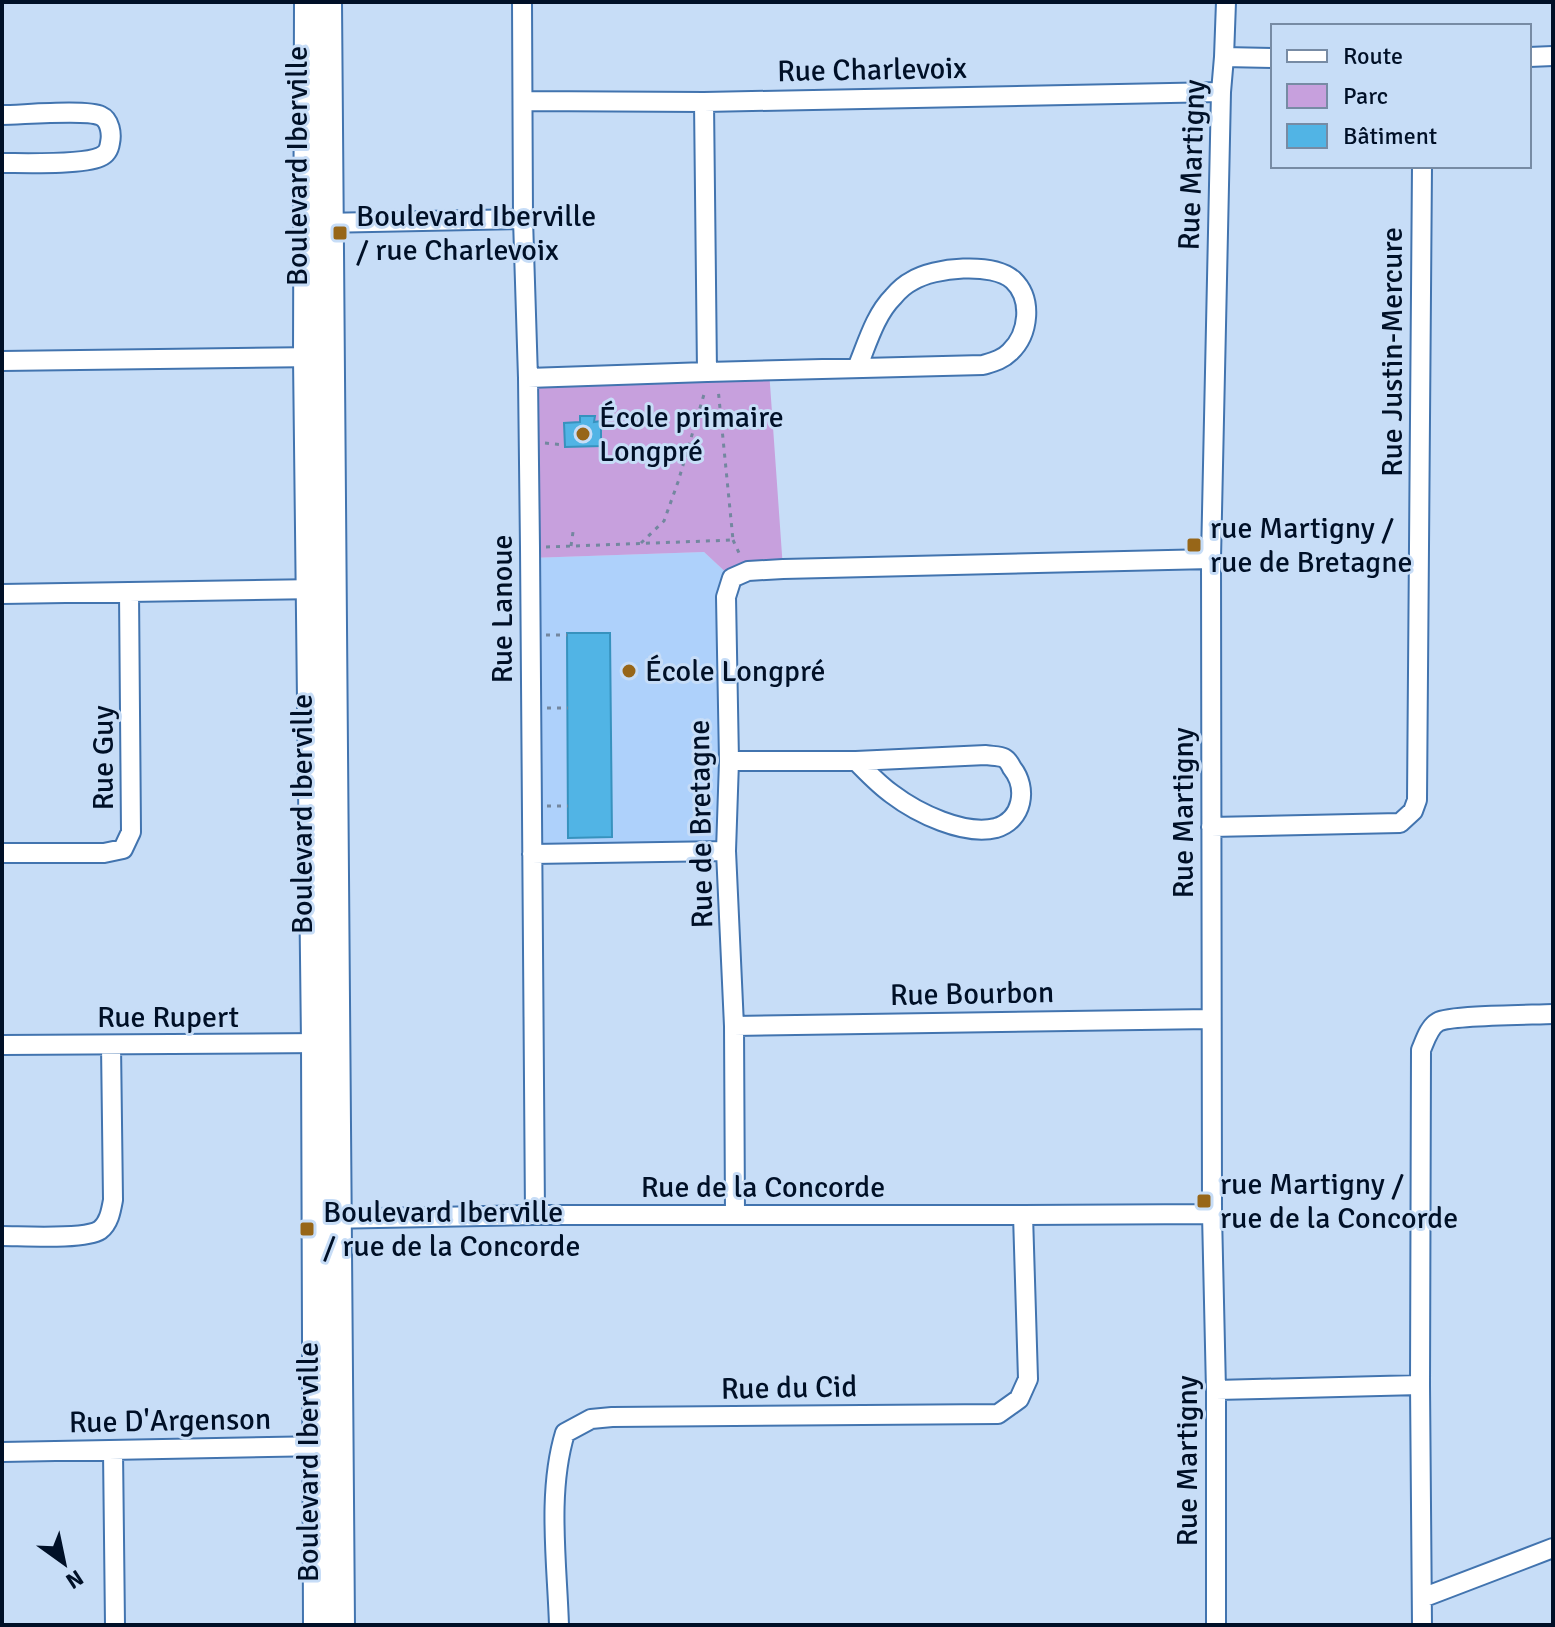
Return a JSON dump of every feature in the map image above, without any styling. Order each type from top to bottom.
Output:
[{"type":"street","name":"Boulevard Iberville","points":[[308,2],[320,223]]},
{"type":"street","name":"Boulevard Iberville","points":[[317,1625],[328,1446],[319,357],[328,2]]},
{"type":"street","name":"Rue Lanoue","points":[[522,2],[535,1215]]},
{"type":"street","name":"Rue Martigny","points":[[1216,1625],[1211,559],[1221,92],[1226,2]]},
{"type":"street","points":[[1531,57],[1553,56]]},
{"type":"street","points":[[1224,57],[1271,58]]},
{"type":"street","name":"Rue Charlevoix","points":[[524,101],[704,102],[1221,92]]},
{"type":"street","points":[[704,102],[710,382]]},
{"type":"street","points":[[2,115],[83,113],[101,116],[108,123],[111,137],[109,149],[103,156],[85,160],[2,163]]},
{"type":"street","name":"Rue Justin-Mercure","points":[[1211,827],[1400,823],[1413,811],[1417,800],[1422,168]]},
{"type":"street","points":[[320,223],[523,219]]},
{"type":"street","points":[[528,378],[710,382],[857,368],[983,365],[1000,360],[1011,352],[1021,338],[1026,300],[1014,281],[1000,271],[935,271],[911,281],[891,299],[874,325],[857,368]]},
{"type":"street","points":[[2,361],[319,357]]},
{"type":"street","name":"Rue de Bretagne","points":[[735,1215],[734,1026],[726,851],[729,761],[726,597],[732,578],[748,571],[783,569],[1211,559]]},
{"type":"street","points":[[2,594],[322,588]]},
{"type":"street","name":"Rue Guy","points":[[2,853],[104,853],[123,849],[131,832],[129,592]]},
{"type":"street","points":[[729,761],[856,761],[986,755],[1004,758],[1021,783],[1022,798],[1017,812],[997,827],[953,826],[892,794],[856,761]]},
{"type":"street","points":[[532,854],[726,851]]},
{"type":"street","points":[[1422,1625],[1421,1050],[1437,1022],[1454,1018],[1553,1014]]},
{"type":"street","name":"Rue Bourbon","points":[[734,1026],[1211,1019]]},
{"type":"street","name":"Rue Rupert","points":[[2,1045],[325,1043]]},
{"type":"street","points":[[2,1236],[84,1235],[99,1230],[108,1219],[113,1200],[111,1045]]},
{"type":"street","name":"Rue de la Concorde","points":[[327,1219],[535,1215],[1212,1214]]},
{"type":"street","name":"Rue du Cid","points":[[559,1625],[556,1486],[558,1456],[565,1433],[591,1419],[612,1417],[998,1414],[1019,1399],[1028,1379],[1023,1215]]},
{"type":"street","points":[[1216,1390],[1420,1385]]},
{"type":"street","name":"Boulevard Iberville","points":[[328,1446],[341,1625]]},
{"type":"street","name":"Rue D'Argenson","points":[[2,1452],[328,1446]]},
{"type":"street","points":[[113,1451],[115,1625]]},
{"type":"street","points":[[1422,1598],[1553,1548]]},
{"type":"path","points":[[530,548],[733,540],[720,422],[710,382]]},
{"type":"path","points":[[641,544],[664,521],[710,382]]},
{"type":"path","points":[[720,422],[733,428]]},
{"type":"path","points":[[571,546],[573,532]]},
{"type":"shaded area","name":"École Longpré","points":[[704,552],[732,578],[726,851],[532,854],[530,558]]},
{"type":"green space","points":[[769,370],[783,569],[732,578],[704,552],[530,558],[528,378]]},
{"type":"building","name":"École primaire Longpré","points":[[580,416],[595,416],[594,422],[601,421],[601,446],[565,447],[564,423],[580,422]]},
{"type":"building","name":"École Longpré","points":[[567,633],[610,633],[612,837],[568,838]]},
{"type":"place","name":"Boulevard Iberville / rue Charlevoix","points":[[340,233]]},
{"type":"place","name":"École primaire Longpré","points":[[583,434]]},
{"type":"place","name":"rue Martigny / rue de Bretagne","points":[[1194,545]]},
{"type":"place","name":"École Longpré","points":[[629,671]]},
{"type":"place","name":"rue Martigny / rue de la Concorde","points":[[1204,1201]]},
{"type":"place","name":"Boulevard Iberville / rue de la Concorde","points":[[307,1229]]}]
